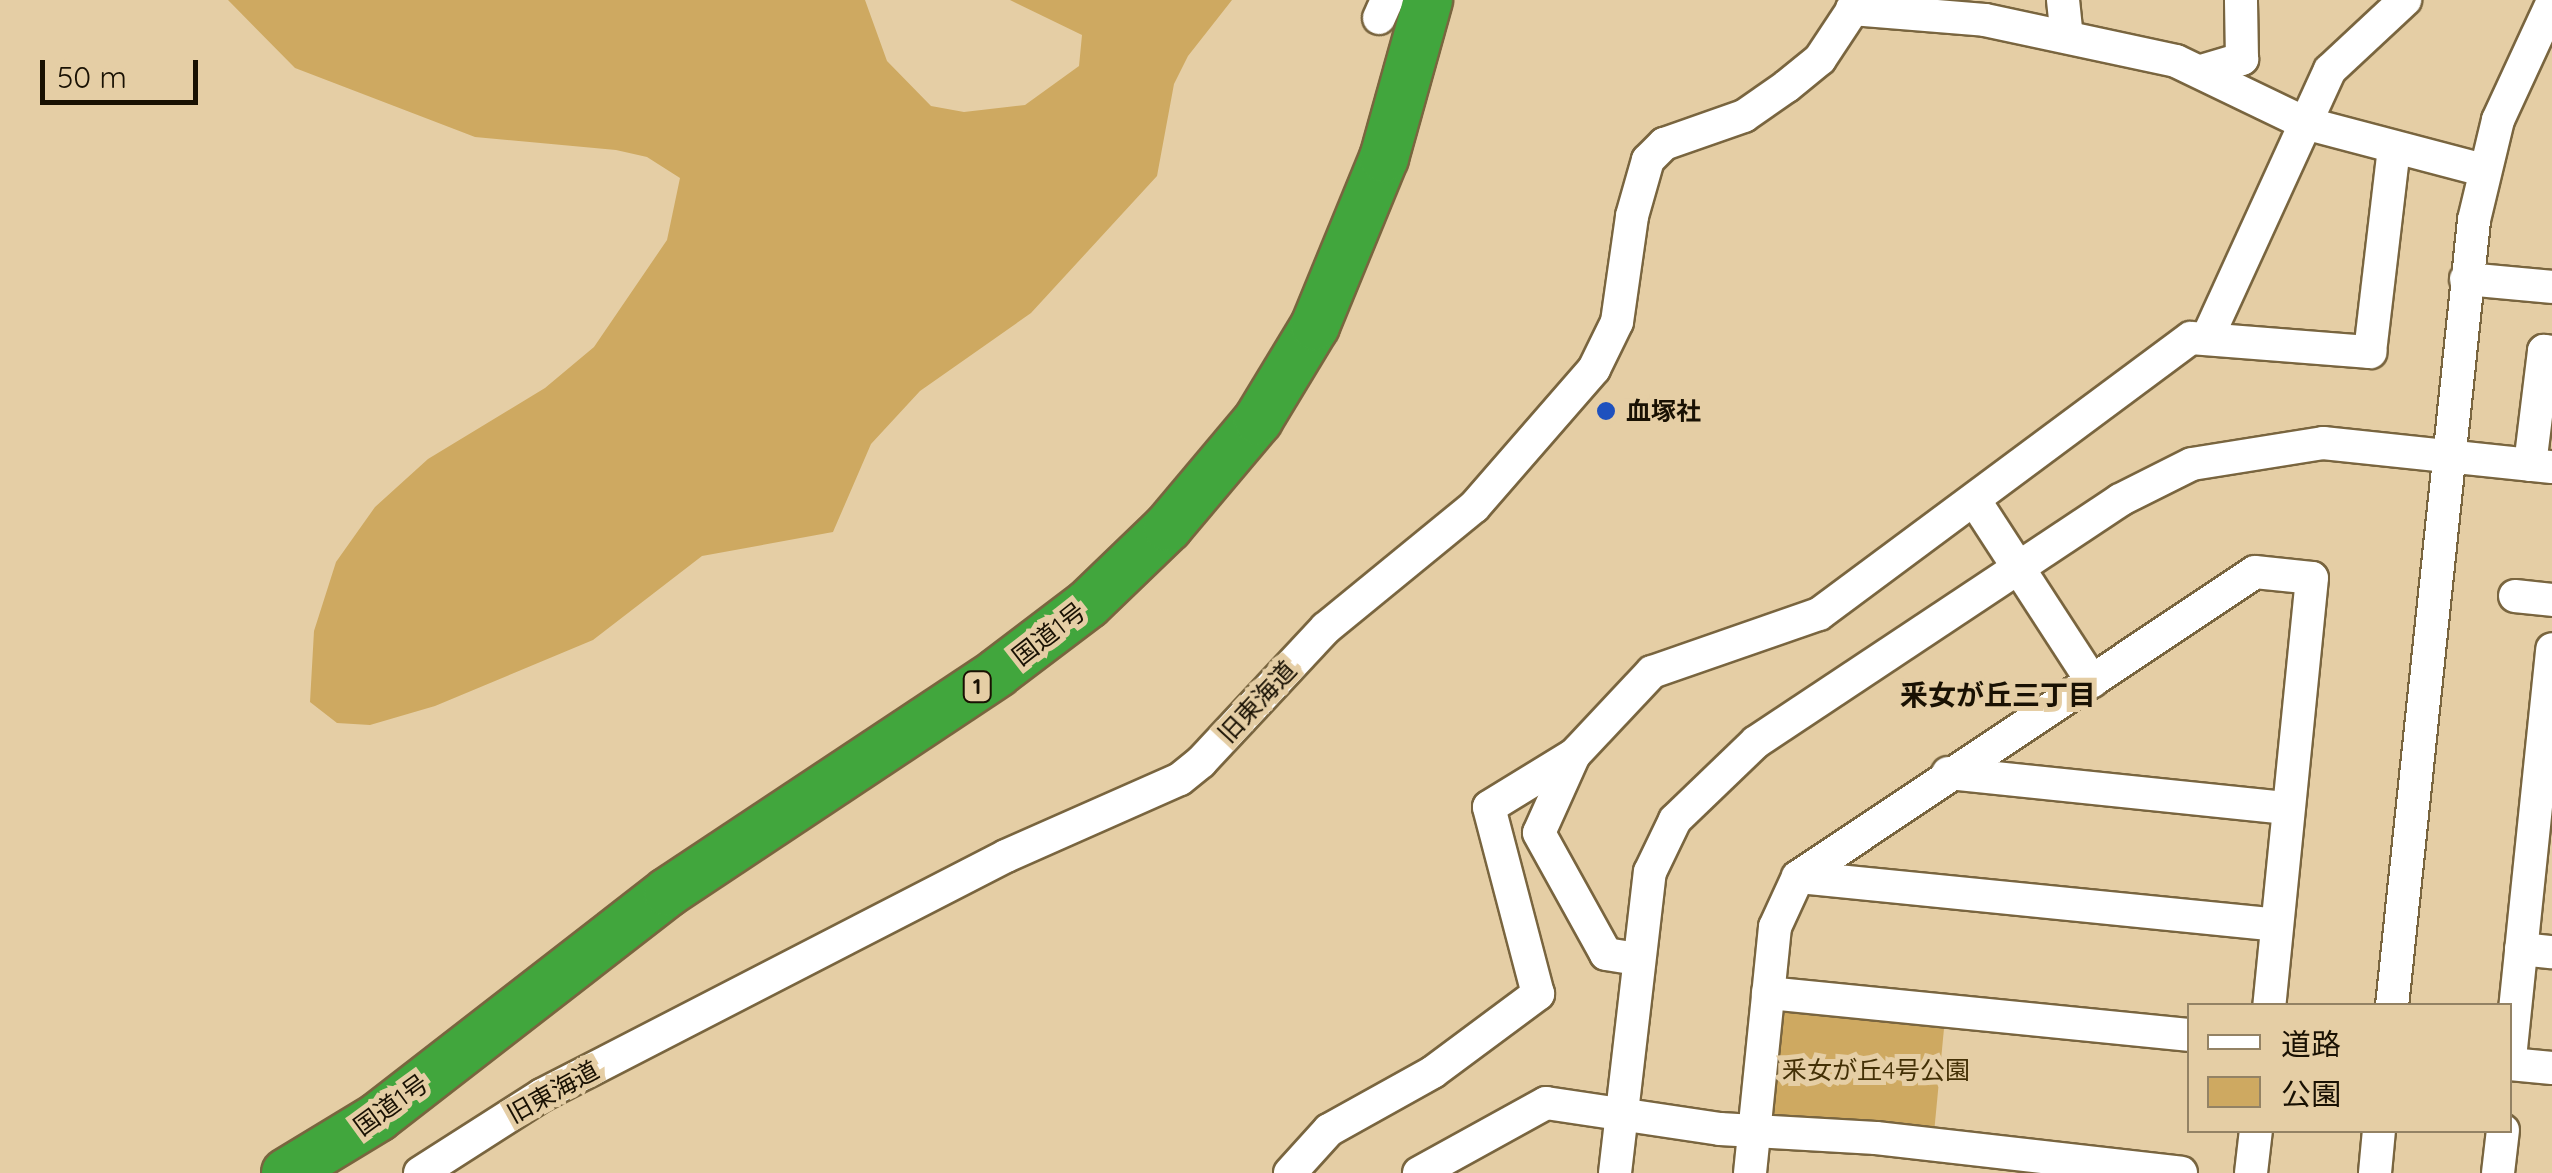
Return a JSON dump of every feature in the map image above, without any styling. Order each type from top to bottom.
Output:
[{"type":"highway","name":"国道1号","points":[[286,1173],[378,1117],[668,892],[998,674],[1088,604],[1168,528],[1248,433],[1315,326],[1384,158],[1428,0]]},
{"type":"highway","name":"国道1号","points":[[342,1173],[713,895],[1039,676],[1148,590],[1192,544],[1272,448],[1354,310],[1426,117],[1456,0]]},
{"type":"street","points":[[2063,0],[2067,36]]},
{"type":"street","points":[[2201,71],[2242,59],[2241,0]]},
{"type":"street","points":[[2209,334],[2330,70],[2405,0]]},
{"type":"street","points":[[2392,1003],[2466,279],[2483,170],[2518,71],[2552,3]]},
{"type":"street","points":[[1856,4],[1985,20],[2067,36],[2201,71],[2305,123],[2483,170]]},
{"type":"street","name":"旧東海道","points":[[420,1173],[560,1086],[1006,856],[1180,778],[1201,762],[1326,628],[1474,508],[1594,369],[1617,322],[1632,216],[1648,160],[1664,144],[1744,116],[1787,86],[1820,59],[1856,4]]},
{"type":"street","points":[[1290,1173],[1328,1130],[1444,1065],[1538,994],[1489,807],[1574,756],[1652,672],[1819,614],[2191,338],[2209,334],[2370,352],[2394,147]]},
{"type":"street","points":[[2466,279],[2552,287]]},
{"type":"street","points":[[1615,1173],[1642,898],[1661,844],[1717,772],[2120,500],[2192,464],[2323,443],[2541,466],[2544,351],[2552,352]]},
{"type":"street","points":[[1975,501],[2092,681]]},
{"type":"street","points":[[1750,1173],[1775,927],[1798,877],[1948,773],[2254,572],[2312,578],[2269,1003]]},
{"type":"street","points":[[2515,596],[2552,600]]},
{"type":"street","points":[[2512,1052],[2536,950],[2552,649]]},
{"type":"street","points":[[1574,756],[1538,834],[1606,954],[1636,960]]},
{"type":"street","points":[[1948,773],[2288,808]]},
{"type":"street","points":[[1798,877],[2276,926]]},
{"type":"street","points":[[1768,994],[2187,1035]]},
{"type":"street","points":[[2512,1061],[2552,1068]]},
{"type":"street","points":[[1419,1173],[1477,1157],[1546,1103],[1620,1115],[2181,1173],[2213,1173]]},
{"type":"street","points":[[2251,1173],[2256,1133]]},
{"type":"street","points":[[2375,1173],[2380,1133]]},
{"type":"street","points":[[2498,1173],[2502,1133]]},
{"type":"green space","points":[[228,0],[865,0],[887,61],[931,106],[964,112],[1025,105],[1079,66],[1082,35],[1010,0],[1232,0],[1188,56],[1174,84],[1157,176],[1031,313],[920,391],[871,444],[833,532],[702,556],[593,640],[435,706],[370,725],[337,723],[310,702],[314,631],[336,562],[375,507],[428,459],[545,388],[594,347],[667,240],[680,178],[647,157],[616,150],[475,137],[295,68]]},
{"type":"green space","name":"釆女が丘4号公園","points":[[1784,1003],[1945,1018],[1934,1133],[1771,1117],[1774,1011]]},
{"type":"place","name":"血塚社","points":[[1606,411]]},
{"type":"district","name":"釆女が丘三丁目","points":[[1998,695]]}]
